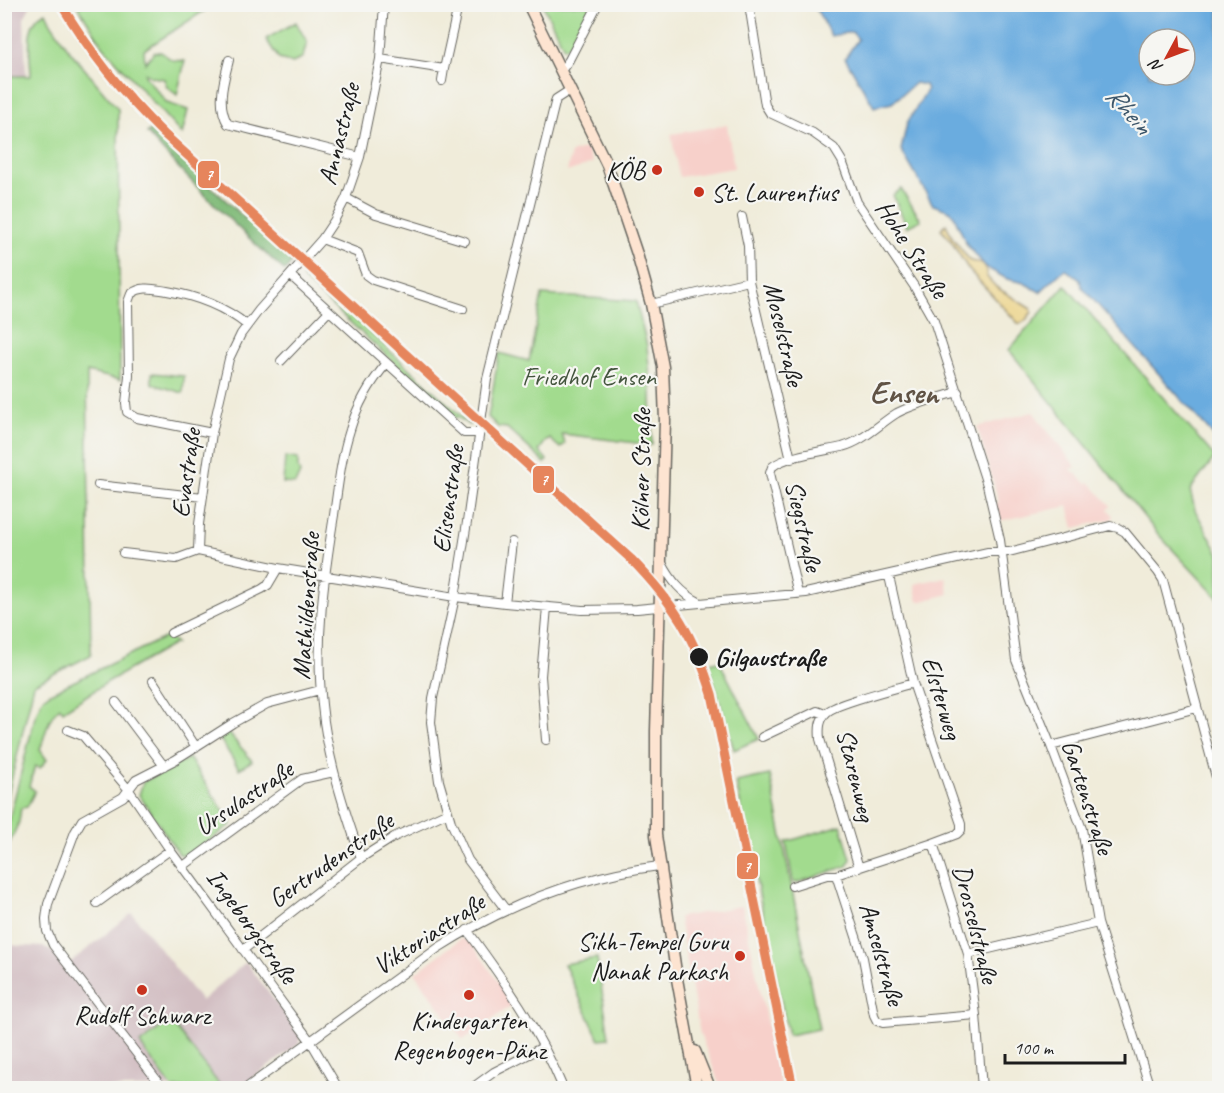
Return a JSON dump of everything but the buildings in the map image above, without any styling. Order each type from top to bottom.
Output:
[{"type":"main road","name":"Kölner Straße","points":[[528,4],[607,165],[626,217],[651,304],[664,378],[665,421],[655,804],[659,866],[697,1089]]},
{"type":"main road","name":"Kölner Straße","points":[[687,1031],[710,1089]]},
{"type":"street","name":"Annastraße","points":[[304,262],[334,221],[346,198],[360,157],[380,59],[384,4]]},
{"type":"street","points":[[561,71],[598,4]]},
{"type":"street","name":"Hohe Straße","points":[[749,4],[765,105],[770,113],[813,133],[834,148],[842,161],[857,202],[925,302],[934,321],[987,485],[1001,552]]},
{"type":"street","points":[[442,81],[456,15]]},
{"type":"street","points":[[380,59],[444,69]]},
{"type":"street","points":[[229,60],[220,98],[228,124],[360,157]]},
{"type":"street","name":"Elisenstraße","points":[[506,910],[468,860],[448,812],[439,781],[431,722],[433,698],[455,597],[487,379],[556,99],[570,90]]},
{"type":"street","points":[[346,198],[376,214],[465,241]]},
{"type":"street","name":"Moselstraße","points":[[742,217],[748,246],[749,281],[792,459]]},
{"type":"street","points":[[322,239],[358,253],[366,275],[373,280],[463,309]]},
{"type":"street","name":"Evastraße","points":[[278,568],[198,551],[212,433],[229,359],[247,325],[304,262]]},
{"type":"street","points":[[291,276],[464,433],[479,433]]},
{"type":"street","points":[[651,304],[749,281]]},
{"type":"street","points":[[212,433],[137,418],[127,412],[129,379],[127,308],[131,294],[135,291],[152,289],[188,294],[220,307],[247,325]]},
{"type":"street","points":[[281,361],[329,311]]},
{"type":"street","name":"Mathildenstraße","points":[[361,858],[334,772],[320,690],[319,647],[324,575],[344,451],[359,406],[387,363]]},
{"type":"street","points":[[792,459],[846,446],[908,408],[958,392]]},
{"type":"street","name":"Siegstraße","points":[[792,459],[775,464],[770,473],[798,594]]},
{"type":"street","points":[[98,484],[203,497]]},
{"type":"street","points":[[171,633],[262,589],[271,581],[278,568],[505,603],[582,610],[661,607],[798,594],[888,576],[988,552],[1009,552],[1110,526],[1125,532],[1163,580],[1220,792]]},
{"type":"street","points":[[505,603],[512,542]]},
{"type":"street","points":[[123,553],[176,559],[198,551]]},
{"type":"street","name":"Gartenstraße","points":[[1001,552],[1016,660],[1082,829],[1098,923],[1150,1089]]},
{"type":"street","points":[[662,563],[677,587],[687,596],[701,602]]},
{"type":"street","name":"Elsterweg","points":[[888,576],[913,683],[961,824],[961,830],[957,834],[933,843]]},
{"type":"street","points":[[546,740],[541,676],[547,607]]},
{"type":"street","points":[[153,681],[196,747]]},
{"type":"street","name":"Starenweg","points":[[859,868],[820,739],[819,725],[825,714],[837,706],[913,683]]},
{"type":"street","points":[[163,1089],[53,945],[47,931],[48,904],[75,832],[82,820],[123,797],[136,780],[164,766],[233,723],[267,704],[320,690]]},
{"type":"street","points":[[116,702],[164,766]]},
{"type":"street","points":[[1051,746],[1197,708]]},
{"type":"street","points":[[762,737],[808,714],[817,711],[825,714]]},
{"type":"street","name":"Ingeborgstraße","points":[[68,730],[82,736],[129,790],[182,867],[311,1042],[338,1089]]},
{"type":"street","name":"Ursulastraße","points":[[182,867],[302,779],[334,772]]},
{"type":"street","name":"Gertrudenstraße","points":[[243,950],[361,858],[394,837],[448,812]]},
{"type":"street","points":[[792,886],[859,868],[933,843]]},
{"type":"street","name":"Drosselstraße","points":[[933,843],[968,954],[982,1089]]},
{"type":"street","points":[[97,903],[170,850]]},
{"type":"street","name":"Viktoriastraße","points":[[246,1089],[438,948],[467,930],[506,910],[550,892],[620,872],[659,866]]},
{"type":"street","name":"Amselstraße","points":[[836,875],[863,958],[876,1021],[883,1023],[976,1015]]},
{"type":"street","points":[[968,954],[1098,923]]},
{"type":"street","points":[[467,930],[518,1001],[562,1089]]},
{"type":"street","points":[[472,1089],[494,1072],[543,1047]]},
{"type":"shaded area","points":[[5,5],[31,5],[24,18],[26,76],[5,76]]},
{"type":"shaded area","points":[[727,125],[734,168],[679,177],[671,134]]},
{"type":"shaded area","points":[[586,148],[593,163],[567,172],[571,153]]},
{"type":"shaded area","points":[[1033,412],[1076,467],[1070,469],[1087,484],[1089,482],[1111,506],[1108,509],[1113,515],[1112,519],[1074,528],[1068,506],[999,521],[995,503],[999,502],[977,427]]},
{"type":"shaded area","points":[[945,577],[949,594],[918,602],[914,584]]},
{"type":"shaded area","points":[[742,906],[781,1088],[721,1088],[700,1034],[679,917]]},
{"type":"shaded area","points":[[132,913],[201,1001],[246,962],[300,1035],[299,1044],[239,1088],[5,1088],[4,945],[44,947],[71,962]]},
{"type":"shaded area","name":"Kindergarten Regenbogen-Pänz","points":[[461,939],[470,941],[514,1004],[463,1040],[415,973]]},
{"type":"green space","points":[[77,5],[213,5],[144,50],[145,63],[154,52],[161,52],[172,60],[185,61],[177,95],[167,87],[164,79],[145,73],[167,103],[188,110],[182,135],[103,46]]},
{"type":"green space","points":[[543,5],[592,5],[570,45],[564,48]]},
{"type":"green space","points":[[46,12],[69,50],[118,109],[120,380],[87,372],[91,655],[34,684],[5,807],[5,76],[31,76],[29,49],[31,31],[38,17]]},
{"type":"green space","points":[[296,22],[307,42],[303,57],[293,63],[279,59],[266,39]]},
{"type":"green space","points":[[150,130],[292,262],[285,271],[180,169],[147,133]]},
{"type":"green space","points":[[901,189],[921,220],[907,227],[893,195]]},
{"type":"green space","points":[[303,272],[470,424],[455,418],[307,283],[303,278]]},
{"type":"green space","points":[[1065,285],[1215,457],[1190,490],[1195,510],[1219,554],[1219,599],[1158,534],[1009,350]]},
{"type":"green space","name":"Friedhof Ensen","points":[[542,295],[636,301],[647,346],[651,387],[652,445],[562,434],[565,444],[560,448],[550,439],[539,451],[547,460],[545,463],[507,428],[498,427],[488,417],[499,353],[529,361]]},
{"type":"green space","points":[[152,373],[184,376],[183,393],[152,384]]},
{"type":"green space","points":[[285,457],[298,459],[300,473],[295,484],[283,483]]},
{"type":"green space","points":[[168,636],[176,643],[109,681],[63,711],[60,707],[56,711],[47,727],[40,750],[47,760],[40,768],[35,766],[29,786],[35,791],[27,807],[21,808],[19,822],[5,853],[8,824],[35,717],[42,699]]},
{"type":"green space","points":[[719,661],[759,739],[734,750],[708,663]]},
{"type":"green space","points":[[227,730],[252,761],[239,769],[218,736]]},
{"type":"green space","points":[[189,758],[232,824],[189,856],[179,854],[139,795],[143,782]]},
{"type":"green space","points":[[770,775],[819,1029],[788,1035],[736,782]]},
{"type":"green space","points":[[841,825],[851,859],[847,866],[796,883],[793,882],[786,842]]},
{"type":"green space","points":[[597,958],[609,1038],[599,1039],[564,964]]},
{"type":"green space","points":[[170,1020],[222,1088],[172,1088],[140,1044]]},
{"type":"sand","points":[[946,224],[952,237],[970,261],[982,263],[985,266],[987,277],[996,287],[1031,309],[1032,312],[1025,321],[1019,324],[969,270],[941,229]]},
{"type":"water","name":"Rhein","points":[[814,5],[1219,5],[1219,442],[1081,286],[1080,280],[1065,269],[1040,292],[987,268],[967,245],[950,211],[933,205],[901,150],[907,123],[927,90],[925,85],[915,83],[892,103],[874,107],[845,58],[858,39],[852,32],[831,36]]},
{"type":"transit line","name":"7","points":[[61,4],[108,73],[164,134],[631,559],[671,606],[690,637],[712,694],[793,1088]]},
{"type":"place","name":"KÖB","points":[[657,170]]},
{"type":"place","name":"St. Laurentius","points":[[699,192]]},
{"type":"place","name":"Gilgaustraße","points":[[699,657]]},
{"type":"place","name":"Sikh-Tempel Guru Nanak Parkash","points":[[740,956]]},
{"type":"place","name":"Rudolf Schwarz","points":[[142,990]]},
{"type":"place","name":"Kindergarten Regenbogen-Pänz","points":[[469,995]]},
{"type":"district","name":"Ensen","points":[[904,392]]}]
